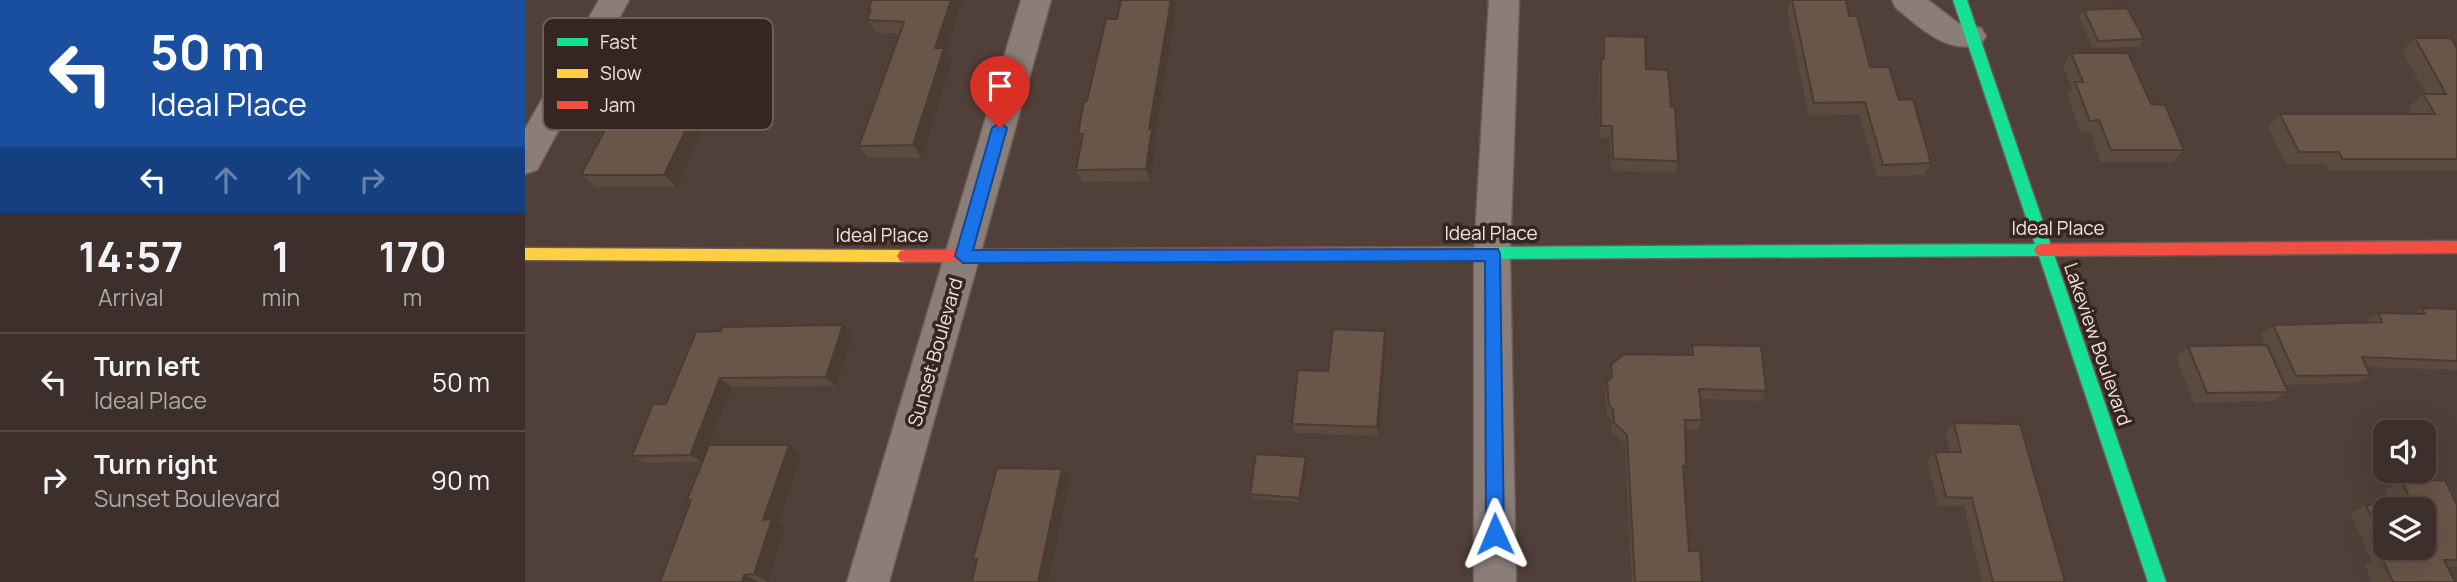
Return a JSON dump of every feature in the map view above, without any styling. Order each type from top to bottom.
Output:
[{"type":"street","points":[[604,18],[614,0]]},
{"type":"street","name":"Sunset Boulevard","points":[[868,582],[1037,0]]},
{"type":"street","points":[[1495,582],[1492,254],[1504,0]]},
{"type":"street","points":[[1907,0],[1950,33],[1970,36]]},
{"type":"street","name":"Lakeview Boulevard","points":[[1960,0],[2157,582]]},
{"type":"street","points":[[525,159],[543,127]]},
{"type":"street","name":"Ideal Place","points":[[525,254],[963,256],[2457,247]]},
{"type":"building","points":[[872,0],[951,0],[935,48],[944,48],[913,145],[859,146],[904,22],[867,20]]},
{"type":"building","points":[[1121,0],[1171,0],[1149,129],[1152,129],[1146,169],[1076,170],[1083,134],[1078,134],[1084,101],[1087,101],[1106,19],[1117,19]]},
{"type":"building","points":[[1792,0],[1846,0],[1849,16],[1857,16],[1870,67],[1889,67],[1899,100],[1913,99],[1931,163],[1883,165],[1865,102],[1814,103]]},
{"type":"building","points":[[2127,8],[2144,39],[2098,41],[2084,10]]},
{"type":"building","points":[[1604,36],[1645,37],[1646,69],[1668,70],[1671,107],[1675,107],[1678,161],[1613,159],[1612,126],[1601,126],[1601,59],[1604,59]]},
{"type":"building","points":[[2415,38],[2451,38],[2457,48],[2457,159],[2342,159],[2339,152],[2299,152],[2280,114],[2435,114],[2423,94],[2446,94]]},
{"type":"building","points":[[2071,53],[2128,53],[2151,104],[2165,105],[2184,150],[2111,150],[2099,120],[2090,121],[2075,82],[2083,82]]},
{"type":"building","points":[[605,130],[686,130],[664,175],[581,175]]},
{"type":"building","points":[[2422,308],[2457,309],[2457,361],[2362,357],[2370,375],[2296,376],[2273,325],[2382,322],[2378,313],[2425,314]]},
{"type":"building","points":[[843,325],[826,377],[720,378],[690,455],[632,456],[653,404],[666,404],[696,332],[721,331],[722,327]]},
{"type":"building","points":[[1333,329],[1385,331],[1377,427],[1292,424],[1298,370],[1328,371]]},
{"type":"building","points":[[1692,345],[1761,346],[1766,391],[1699,389],[1702,420],[1685,420],[1686,466],[1683,466],[1689,551],[1700,551],[1702,582],[1635,582],[1627,435],[1614,423],[1613,409],[1609,406],[1607,381],[1612,377],[1611,365],[1624,354],[1693,355]]},
{"type":"building","points":[[2267,345],[2288,392],[2207,393],[2188,346]]},
{"type":"building","points":[[1954,423],[2020,424],[2065,582],[1993,582],[1972,498],[1946,497],[1935,452],[1961,452]]},
{"type":"building","points":[[709,445],[789,445],[763,520],[772,519],[754,574],[744,575],[742,582],[660,582],[691,500],[687,500]]},
{"type":"building","points":[[1256,454],[1306,457],[1299,498],[1250,494]]},
{"type":"building","points":[[997,468],[1062,469],[1038,582],[972,582],[977,559],[973,559]]},
{"type":"building","points":[[2436,480],[2445,480],[2457,505],[2457,560],[2444,560],[2455,582],[2393,582],[2383,560],[2436,560],[2436,497],[2409,497],[2403,483],[2436,483]]},
{"type":"building","points":[[2366,505],[2373,505],[2373,520]]},
{"type":"traffic: fast","points":[[1960,0],[2157,582]]},
{"type":"traffic: fast","points":[[1472,253],[2042,250]]},
{"type":"traffic: slow","points":[[525,254],[905,256]]},
{"type":"traffic: jam","points":[[2042,250],[2457,247]]},
{"type":"traffic: jam","points":[[905,256],[1472,253]]},
{"type":"route","points":[[1000,128],[963,256],[1492,254],[1495,534]]}]
